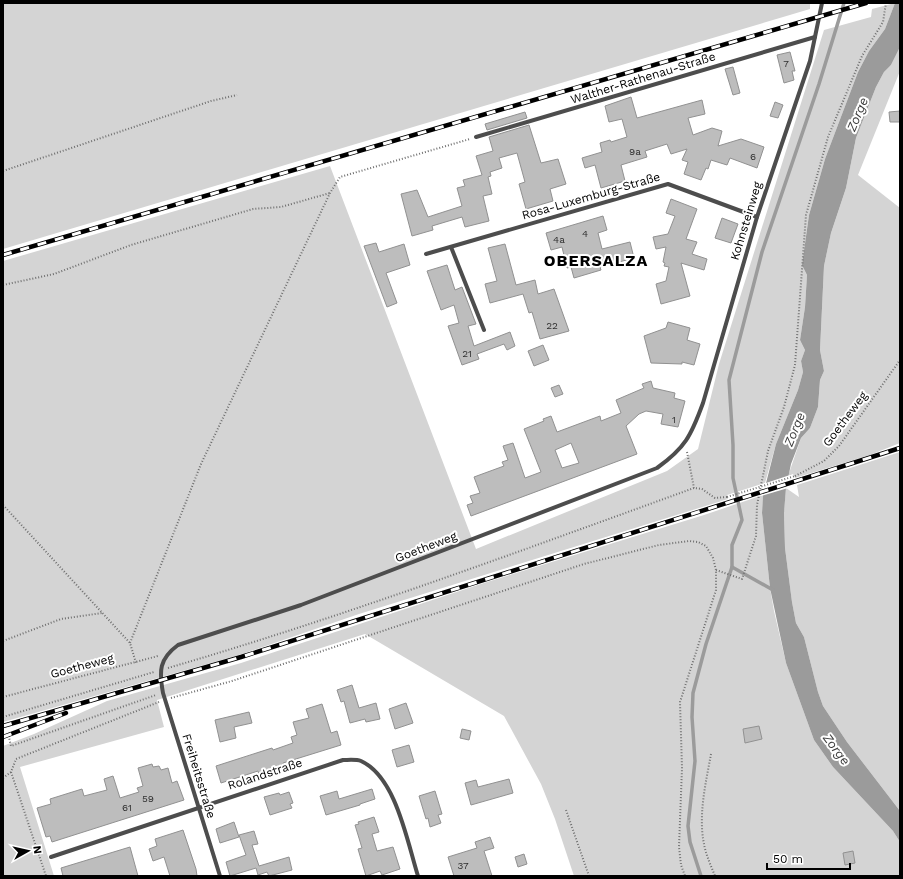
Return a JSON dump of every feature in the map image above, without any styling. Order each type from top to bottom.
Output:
[{"type":"street","name":"Kohnsteinweg","points":[[685,444],[703,403],[757,217],[810,61],[822,3]]},
{"type":"street","name":"Walther-Rathenau-Straße","points":[[476,137],[816,37]]},
{"type":"street","name":"Rosa-Luxemburg-Straße","points":[[426,254],[668,184],[757,217]]},
{"type":"street","points":[[451,247],[484,330]]},
{"type":"street","name":"Goetheweg","points":[[166,654],[178,645],[301,605],[657,468],[671,458],[685,444]]},
{"type":"street","points":[[161,670],[166,654]]},
{"type":"street","name":"Freiheitsstraße","points":[[161,670],[161,681],[165,700],[220,876]]},
{"type":"street","name":"Rolandstraße","points":[[51,857],[343,760],[360,760],[374,769],[387,784],[394,800],[418,876]]},
{"type":"path","points":[[716,570],[742,579],[746,571],[756,536],[757,505],[768,451],[784,408],[795,364],[806,215],[828,137],[862,56],[883,22],[886,3]]},
{"type":"path","points":[[3,171],[211,101],[237,95]]},
{"type":"path","points":[[130,643],[201,464],[330,193],[340,177],[476,137]]},
{"type":"path","points":[[3,285],[54,274],[131,245],[253,209],[280,207],[330,193]]},
{"type":"path","name":"Goetheweg","points":[[694,488],[702,489],[715,498],[727,498],[794,476],[824,461],[839,446],[900,360]]},
{"type":"path","points":[[3,717],[235,649],[430,583],[694,488],[685,444]]},
{"type":"path","points":[[3,505],[130,643],[136,663]]},
{"type":"path","points":[[3,778],[11,772],[16,759],[94,730],[165,700],[248,676],[584,564],[659,545],[689,541],[698,542],[706,546],[713,558],[716,570],[716,590],[680,702],[682,768],[679,847],[681,865],[685,876]]},
{"type":"path","points":[[3,642],[61,619],[102,613]]},
{"type":"path","name":"Goetheweg","points":[[3,697],[166,654]]},
{"type":"path","points":[[8,734],[10,746],[163,693]]},
{"type":"path","points":[[711,754],[705,787],[702,831],[705,850],[715,876]]},
{"type":"path","points":[[11,772],[46,876]]},
{"type":"path","points":[[566,810],[589,876]]},
{"type":"shaded area","points":[[3,3],[810,3],[810,9],[3,249]]},
{"type":"shaded area","points":[[895,3],[885,29],[869,51],[858,72],[825,159],[809,215],[802,265],[807,275],[805,307],[800,340],[805,350],[801,361],[803,372],[798,390],[776,444],[765,483],[727,495],[728,499],[359,614],[239,655],[3,722],[3,261],[330,166],[476,549],[667,471],[698,449],[719,364],[824,30],[871,17],[872,9]]},
{"type":"shaded area","points":[[900,47],[900,71],[858,175],[900,208],[900,443],[870,455],[795,478],[793,474],[788,476],[801,438],[810,428],[818,407],[820,380],[824,371],[820,350],[824,266],[831,233],[846,188],[856,138],[876,87],[884,72],[891,65]]},
{"type":"shaded area","points":[[900,452],[900,811],[847,742],[823,706],[804,637],[796,623],[785,548],[784,512],[786,488],[799,497],[797,485]]},
{"type":"shaded area","points":[[763,495],[762,513],[770,588],[786,663],[814,740],[833,767],[893,831],[900,842],[900,876],[574,876],[555,819],[541,784],[504,716],[365,634],[157,700],[164,727],[20,767],[54,876],[3,876],[3,746],[34,734],[107,701],[241,663],[487,582],[704,515]]},
{"type":"water","name":"Zorge","points":[[895,3],[900,3],[900,47],[891,65],[884,72],[876,87],[856,138],[846,188],[831,233],[824,266],[820,350],[824,371],[820,380],[818,407],[810,428],[801,438],[791,464],[786,488],[784,513],[785,548],[792,602],[796,623],[804,637],[818,692],[823,706],[847,742],[900,811],[900,842],[893,831],[833,767],[814,740],[786,663],[770,588],[762,513],[763,495],[776,444],[798,390],[803,372],[801,361],[805,350],[800,340],[805,307],[807,275],[802,265],[809,215],[825,159],[858,72],[869,51],[885,29]]},
{"type":"pier","points":[[790,475],[788,488],[761,496],[763,484]]},
{"type":"building","points":[[790,52],[795,71],[792,71],[794,80],[784,83],[777,55]]},
{"type":"building","points":[[733,67],[740,93],[733,95],[725,69]]},
{"type":"building","points":[[631,97],[637,118],[702,100],[705,114],[688,118],[693,135],[712,128],[722,131],[718,146],[741,139],[764,147],[757,168],[730,158],[727,165],[711,160],[708,169],[706,168],[701,180],[684,174],[688,162],[682,160],[687,149],[671,154],[667,144],[645,151],[647,157],[621,165],[625,181],[601,188],[595,165],[585,168],[582,158],[602,152],[600,143],[610,140],[611,142],[627,137],[622,119],[609,122],[605,106]]},
{"type":"building","points":[[775,102],[783,105],[778,118],[770,116]]},
{"type":"building","points":[[900,111],[900,122],[890,122],[889,112]]},
{"type":"building","points":[[525,112],[527,118],[487,130],[485,124]]},
{"type":"building","points":[[529,125],[541,163],[558,159],[566,184],[550,189],[553,201],[526,209],[519,184],[525,182],[517,153],[499,158],[502,168],[490,172],[491,176],[488,177],[492,194],[483,196],[489,221],[465,227],[462,217],[432,226],[433,230],[412,236],[401,194],[417,190],[428,217],[462,206],[457,188],[465,186],[463,180],[482,175],[476,156],[493,151],[489,137]]},
{"type":"building","points":[[671,199],[697,209],[686,239],[697,242],[692,254],[707,259],[704,270],[681,263],[690,296],[661,304],[656,284],[666,281],[669,267],[664,266],[665,263],[663,262],[666,247],[656,249],[653,237],[668,234],[675,216],[666,213]]},
{"type":"building","points":[[603,216],[607,230],[598,233],[602,249],[630,242],[634,258],[600,267],[601,270],[574,278],[571,267],[567,268],[562,247],[551,250],[546,233]]},
{"type":"building","points":[[722,218],[738,224],[731,243],[715,238]]},
{"type":"building","points":[[376,243],[379,252],[404,244],[410,265],[386,273],[397,303],[387,307],[364,246]]},
{"type":"building","points":[[505,244],[516,285],[535,280],[538,294],[554,289],[569,331],[540,339],[532,312],[529,313],[523,294],[490,303],[485,284],[497,281],[488,248]]},
{"type":"building","points":[[447,265],[455,290],[462,287],[476,324],[468,326],[474,346],[510,332],[515,346],[507,350],[504,344],[477,354],[479,359],[462,365],[448,326],[459,323],[454,305],[441,310],[427,271]]},
{"type":"building","points":[[668,322],[690,328],[687,340],[700,344],[694,365],[682,362],[682,364],[651,363],[644,336],[666,328]]},
{"type":"building","points":[[543,345],[549,360],[534,366],[528,351]]},
{"type":"building","points":[[651,381],[653,388],[675,393],[674,398],[685,401],[678,427],[661,424],[663,414],[646,411],[639,414],[626,426],[637,454],[471,516],[467,505],[473,503],[470,496],[480,493],[474,477],[504,466],[502,462],[508,460],[503,446],[513,443],[525,478],[541,472],[524,429],[544,421],[543,419],[551,416],[557,432],[600,416],[601,421],[621,413],[616,400],[644,388],[642,384]],"holes":[[[571,443],[579,463],[562,468],[555,450]]]},
{"type":"building","points":[[559,385],[563,394],[555,397],[551,388]]},
{"type":"building","points":[[352,685],[359,708],[376,703],[380,719],[366,722],[365,719],[350,723],[344,701],[341,702],[337,690]]},
{"type":"building","points":[[406,703],[413,723],[395,729],[389,709]]},
{"type":"building","points":[[322,704],[331,733],[337,731],[341,745],[283,763],[285,767],[259,775],[258,771],[221,783],[216,766],[272,748],[273,750],[293,743],[291,737],[297,735],[293,722],[309,718],[306,709]]},
{"type":"building","points":[[249,712],[252,723],[234,727],[236,738],[220,742],[215,720]]},
{"type":"building","points":[[759,726],[762,739],[745,743],[743,729]]},
{"type":"building","points":[[462,729],[471,731],[469,740],[460,738]]},
{"type":"building","points":[[409,745],[414,762],[397,767],[392,750]]},
{"type":"building","points":[[152,764],[153,767],[159,766],[161,770],[168,768],[172,783],[177,781],[184,800],[52,842],[50,836],[46,837],[37,808],[51,804],[50,799],[82,789],[84,796],[107,790],[104,779],[113,776],[120,798],[139,792],[137,788],[143,786],[138,768]]},
{"type":"building","points":[[509,779],[513,793],[471,805],[465,783],[476,780],[478,787]]},
{"type":"building","points":[[372,789],[375,799],[326,815],[320,796],[337,791],[339,799]]},
{"type":"building","points":[[435,791],[442,814],[438,815],[441,823],[430,827],[419,796]]},
{"type":"building","points":[[289,792],[293,803],[290,804],[292,808],[270,815],[264,797]]},
{"type":"building","points":[[374,817],[379,832],[372,834],[377,851],[393,847],[400,869],[382,875],[380,871],[366,876],[358,849],[362,848],[355,825],[359,824],[358,822]]},
{"type":"building","points":[[234,822],[239,837],[220,843],[216,829]]},
{"type":"building","points":[[183,830],[197,876],[170,876],[164,857],[153,861],[149,849],[157,846],[155,839]]},
{"type":"building","points":[[254,831],[258,844],[252,845],[259,866],[289,857],[292,870],[269,876],[267,872],[258,875],[256,868],[230,876],[226,862],[246,855],[239,835]]},
{"type":"building","points":[[490,837],[494,848],[484,851],[492,876],[454,876],[448,857],[477,848],[475,842]]},
{"type":"building","points":[[130,847],[138,876],[63,876],[61,868]]},
{"type":"building","points":[[853,851],[855,863],[845,865],[843,853]]},
{"type":"building","points":[[524,854],[527,864],[518,867],[515,857]]},
{"type":"waterway","points":[[701,876],[690,842],[688,826],[695,761],[692,717],[693,693],[706,644],[732,567],[732,545],[742,520],[733,478],[733,445],[729,380],[762,252],[819,84],[844,3]]},
{"type":"waterway","points":[[732,567],[773,590]]},
{"type":"railway","points":[[3,255],[866,3]]},
{"type":"railway","points":[[3,726],[241,657],[900,448]]},
{"type":"railway","points":[[3,737],[66,713]]},
{"type":"district","name":"OBERSALZA","points":[[596,260]]}]
